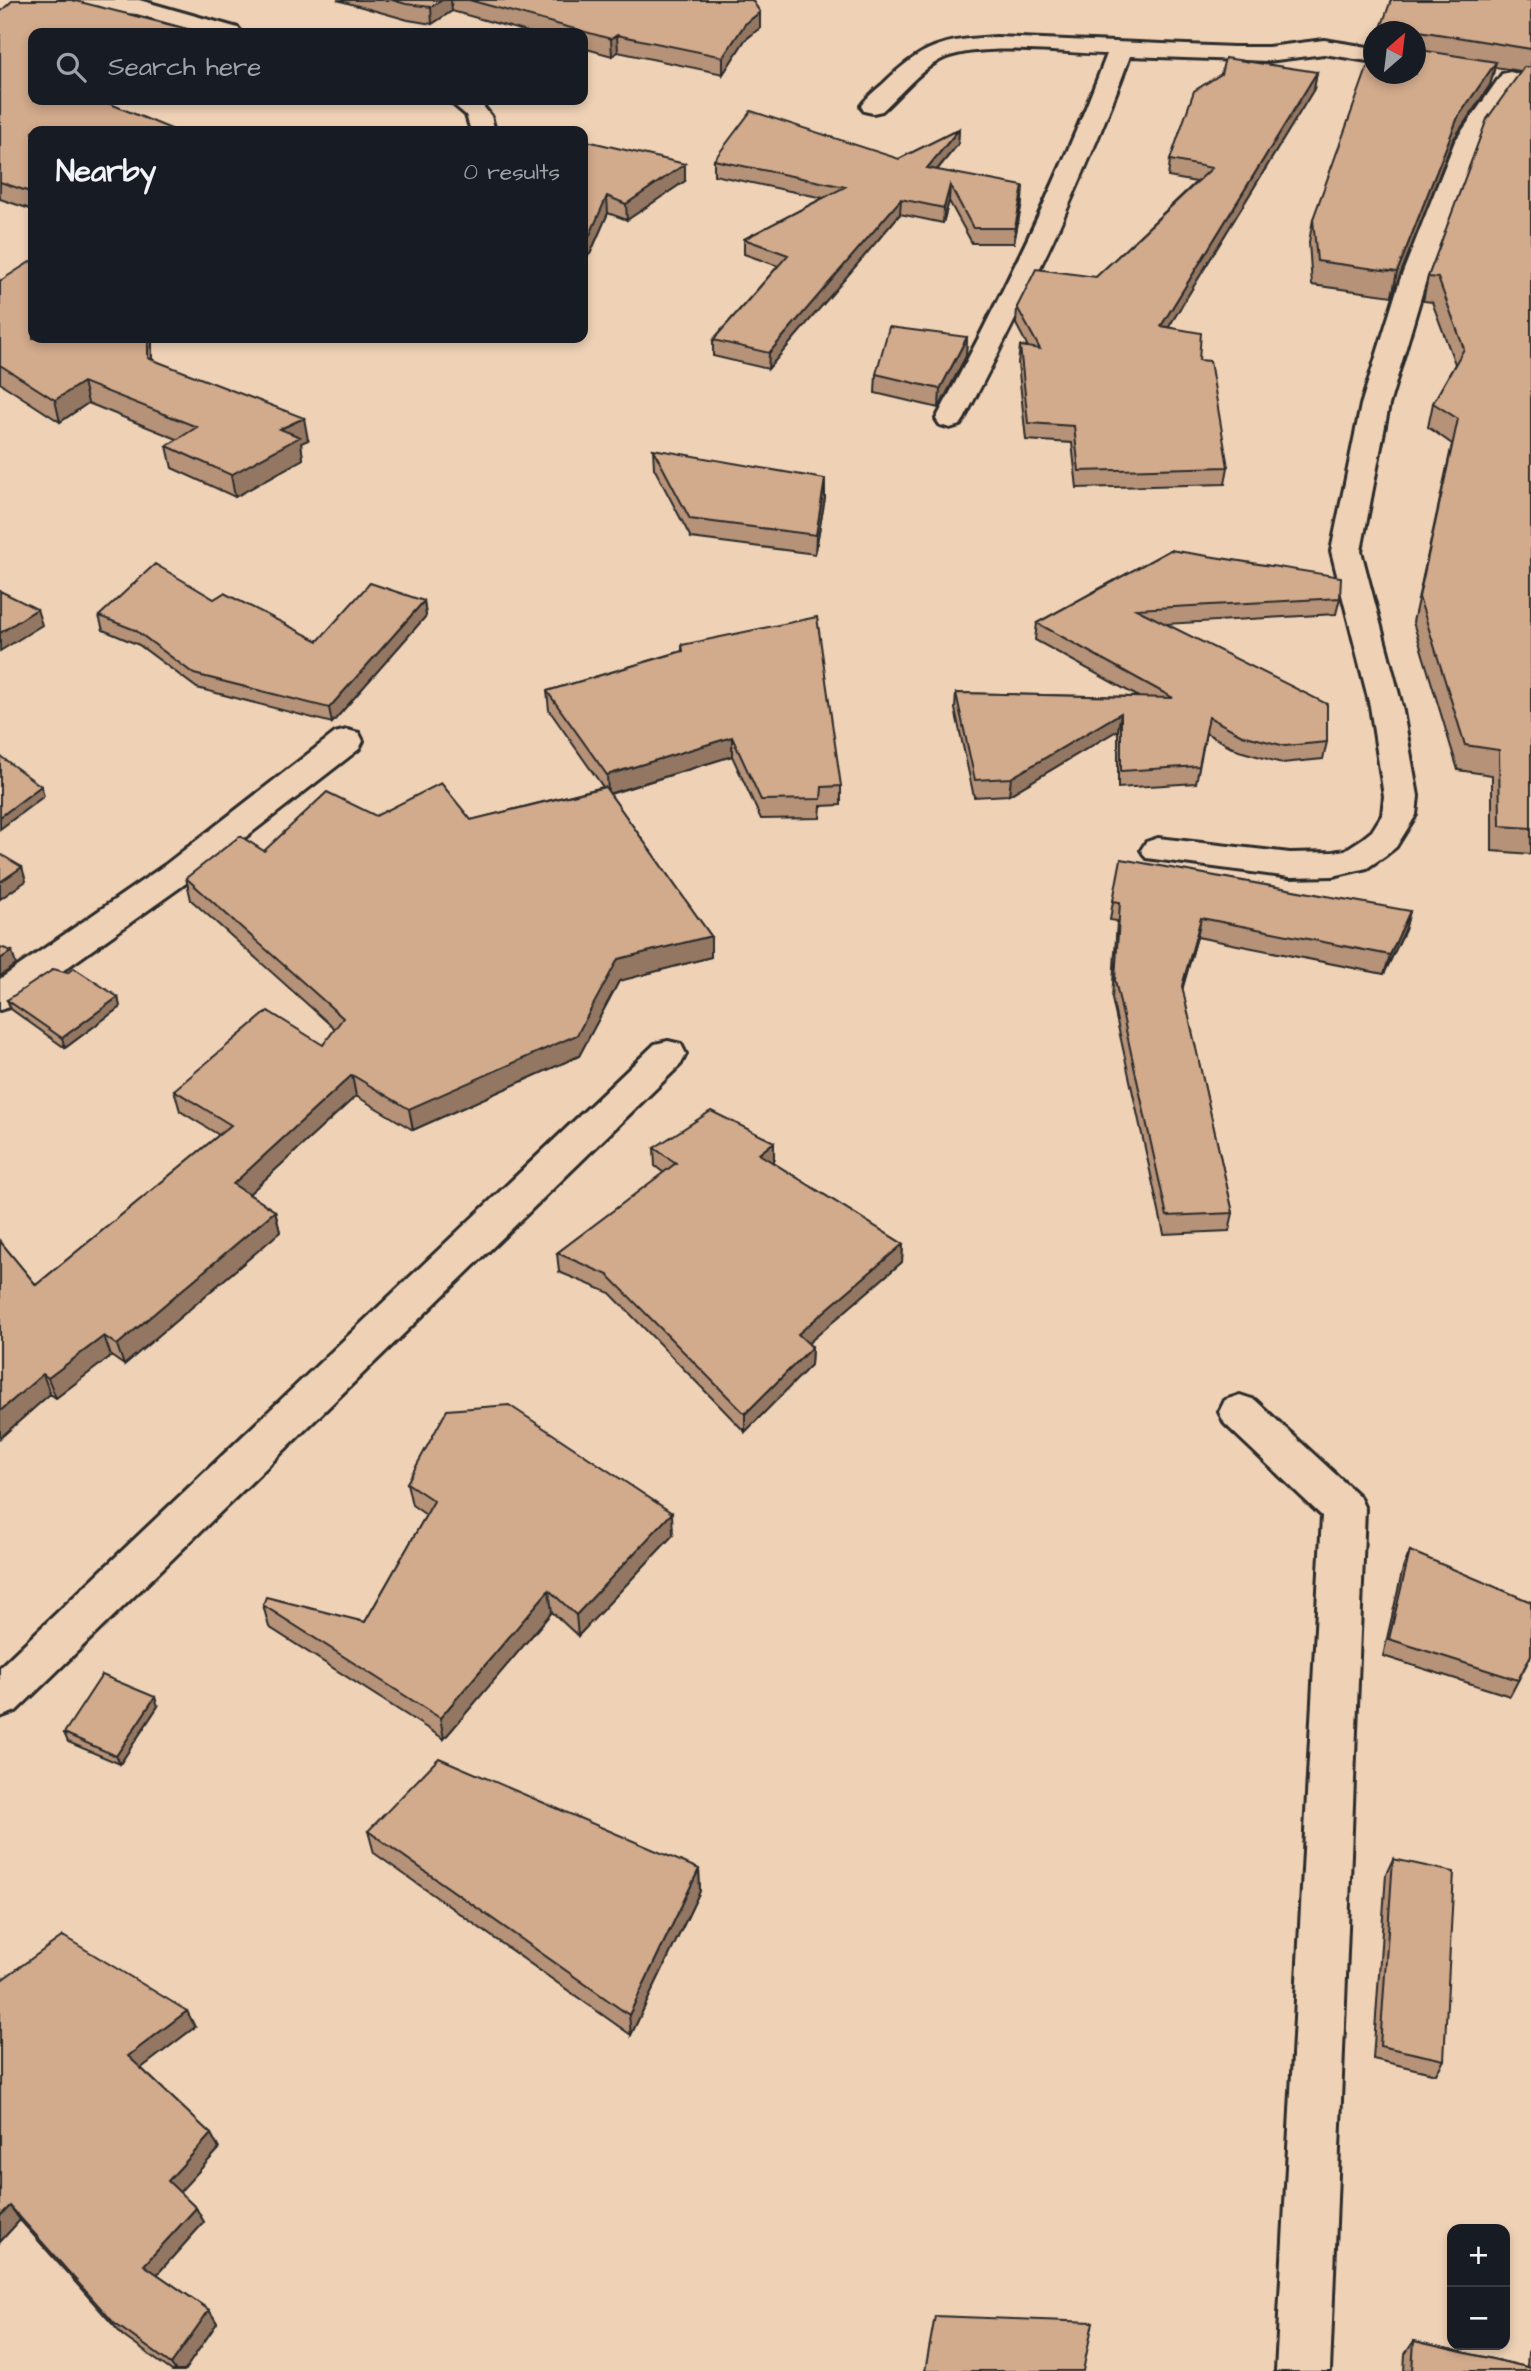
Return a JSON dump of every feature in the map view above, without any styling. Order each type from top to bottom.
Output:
[{"type":"street","points":[[71,0],[133,4],[213,28]]},
{"type":"street","points":[[873,106],[932,55],[950,47],[979,44],[1268,54],[1324,47],[1363,53]]},
{"type":"street","points":[[950,419],[1047,231],[1089,135],[1121,48]]},
{"type":"street","points":[[1158,850],[1290,865],[1333,864],[1355,860],[1374,847],[1384,839],[1399,815],[1401,796],[1386,706],[1346,551],[1375,405],[1413,280],[1467,141],[1508,79]]},
{"type":"street","points":[[471,105],[478,113],[482,126]]},
{"type":"street","points":[[0,997],[177,873],[347,741]]},
{"type":"street","points":[[0,1698],[668,1054]]},
{"type":"street","points":[[1241,1412],[1344,1509],[1303,2371]]},
{"type":"building","points":[[13,0],[72,0],[183,28],[28,28],[28,105],[113,105],[164,126],[28,126],[28,191],[0,182],[0,12]]},
{"type":"building","points":[[392,0],[442,0],[431,7]]},
{"type":"building","points":[[469,0],[752,0],[760,12],[745,24],[723,57],[617,35],[611,39],[588,33],[588,28],[571,28]]},
{"type":"building","points":[[1391,0],[1531,0],[1531,49],[1426,32],[1426,21],[1384,21]]},
{"type":"building","points":[[1426,51],[1496,62],[1458,117],[1397,272],[1317,261],[1313,219],[1363,80],[1363,84],[1426,84]]},
{"type":"building","points":[[1225,58],[1317,72],[1161,326],[1201,333],[1199,360],[1210,361],[1228,467],[1079,471],[1074,426],[1028,423],[1020,346],[1040,349],[1017,307],[1036,269],[1096,277],[1212,168],[1170,160],[1194,91],[1221,74]]},
{"type":"building","points":[[1524,67],[1531,67],[1531,828],[1500,826],[1499,750],[1465,745],[1419,597],[1458,419],[1433,403],[1464,349],[1438,278],[1428,277],[1487,119]]},
{"type":"building","points":[[751,111],[899,159],[959,129],[927,168],[1023,186],[1015,228],[973,228],[950,185],[944,208],[901,199],[769,353],[713,340],[788,255],[744,239],[845,187],[714,160]]},
{"type":"building","points":[[588,141],[685,164],[626,204],[607,196],[589,237]]},
{"type":"building","points":[[28,263],[28,343],[148,343],[148,358],[304,418],[280,429],[300,437],[231,475],[167,446],[197,427],[83,382],[55,400],[0,365],[0,281]]},
{"type":"building","points":[[889,327],[967,337],[940,389],[876,374]]},
{"type":"building","points":[[653,449],[825,479],[816,535],[690,519]]},
{"type":"building","points":[[1170,550],[1341,577],[1340,598],[1136,609],[1327,704],[1327,742],[1285,746],[1242,735],[1209,717],[1199,766],[1121,771],[1121,713],[1011,778],[975,780],[956,693],[1173,698],[1037,623]]},
{"type":"building","points":[[155,564],[214,599],[224,593],[318,641],[370,583],[424,601],[329,708],[194,674],[135,630],[99,616]]},
{"type":"building","points":[[0,591],[37,609],[0,633]]},
{"type":"building","points":[[817,617],[841,786],[822,787],[821,799],[761,800],[732,737],[607,775],[547,691],[683,651],[682,645]]},
{"type":"building","points":[[0,756],[41,786],[0,817]]},
{"type":"building","points":[[441,783],[471,820],[605,787],[711,936],[618,959],[577,1035],[409,1109],[352,1075],[233,1184],[275,1211],[117,1345],[104,1336],[48,1378],[43,1374],[0,1411],[0,1241],[36,1285],[231,1125],[174,1090],[268,1011],[323,1045],[343,1018],[186,878],[240,836],[264,851],[327,792],[376,816]]},
{"type":"building","points":[[0,854],[22,867],[0,882]]},
{"type":"building","points":[[1121,859],[1410,911],[1390,955],[1201,918],[1182,986],[1233,1213],[1167,1216],[1115,980],[1120,902],[1113,901]]},
{"type":"building","points":[[0,947],[12,951],[0,959]]},
{"type":"building","points":[[74,968],[118,997],[62,1038],[7,1000],[54,969],[67,973]]},
{"type":"building","points":[[711,1111],[774,1142],[759,1154],[903,1244],[798,1334],[812,1347],[745,1414],[608,1275],[557,1253],[676,1163],[654,1148]]},
{"type":"building","points":[[509,1405],[672,1513],[576,1615],[549,1590],[440,1718],[263,1605],[266,1597],[365,1622],[434,1501],[407,1483],[447,1410]]},
{"type":"building","points":[[1410,1551],[1531,1602],[1531,1655],[1518,1680],[1389,1639]]},
{"type":"building","points":[[102,1675],[155,1697],[116,1756],[64,1733]]},
{"type":"building","points":[[439,1758],[699,1869],[629,2015],[368,1831]]},
{"type":"building","points":[[1393,1859],[1454,1872],[1444,2060],[1380,2046]]},
{"type":"building","points":[[63,1936],[187,2011],[128,2056],[211,2134],[168,2181],[196,2208],[144,2265],[209,2310],[171,2364],[114,2323],[10,2206],[0,2216],[0,1981]]},
{"type":"building","points":[[935,2316],[1093,2322],[1083,2371],[925,2371]]},
{"type":"building","points":[[1414,2341],[1531,2368],[1531,2371],[1412,2371]]}]
